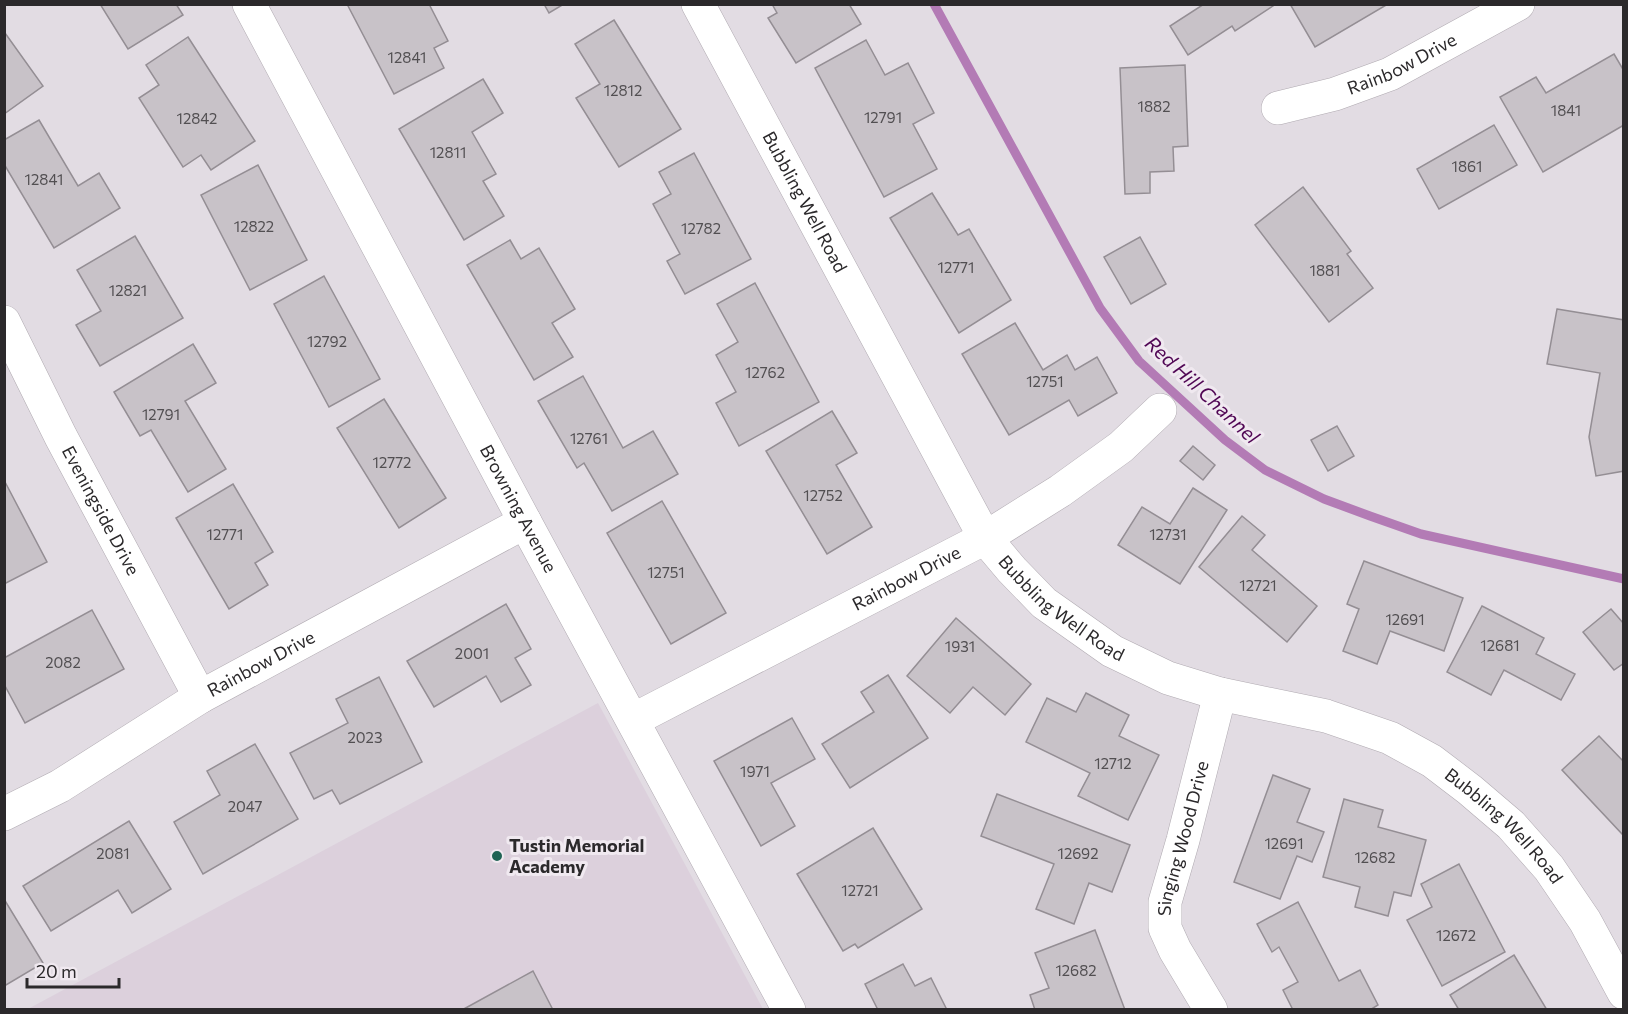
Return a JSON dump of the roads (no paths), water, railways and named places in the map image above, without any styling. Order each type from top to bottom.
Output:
[{"type":"street","name":"Browning Avenue","points":[[249,4],[525,522],[789,1010]]},
{"type":"street","name":"Bubbling Well Road","points":[[698,4],[985,538],[1012,570],[1044,603],[1112,651],[1168,678],[1220,694],[1326,716],[1390,738],[1432,761],[1511,825],[1549,868],[1585,921],[1623,993]]},
{"type":"street","name":"Rainbow Drive","points":[[1278,108],[1335,94],[1390,74],[1518,4]]},
{"type":"street","name":"Eveningside Drive","points":[[4,322],[61,437],[200,697]]},
{"type":"street","name":"Rainbow Drive","points":[[633,720],[985,538],[1060,491],[1121,447],[1160,410]]},
{"type":"street","name":"Rainbow Drive","points":[[4,814],[60,786],[200,697],[525,522]]},
{"type":"street","name":"Singing Wood Drive","points":[[1211,1010],[1175,950],[1165,928],[1165,902],[1220,694]]},
{"type":"waterway","name":"Red Hill Channel","points":[[934,4],[1100,308],[1139,361],[1225,440],[1265,470],[1324,499],[1421,534],[1624,579]]},
{"type":"place","name":"Tustin Memorial Academy","points":[[497,856]]}]
